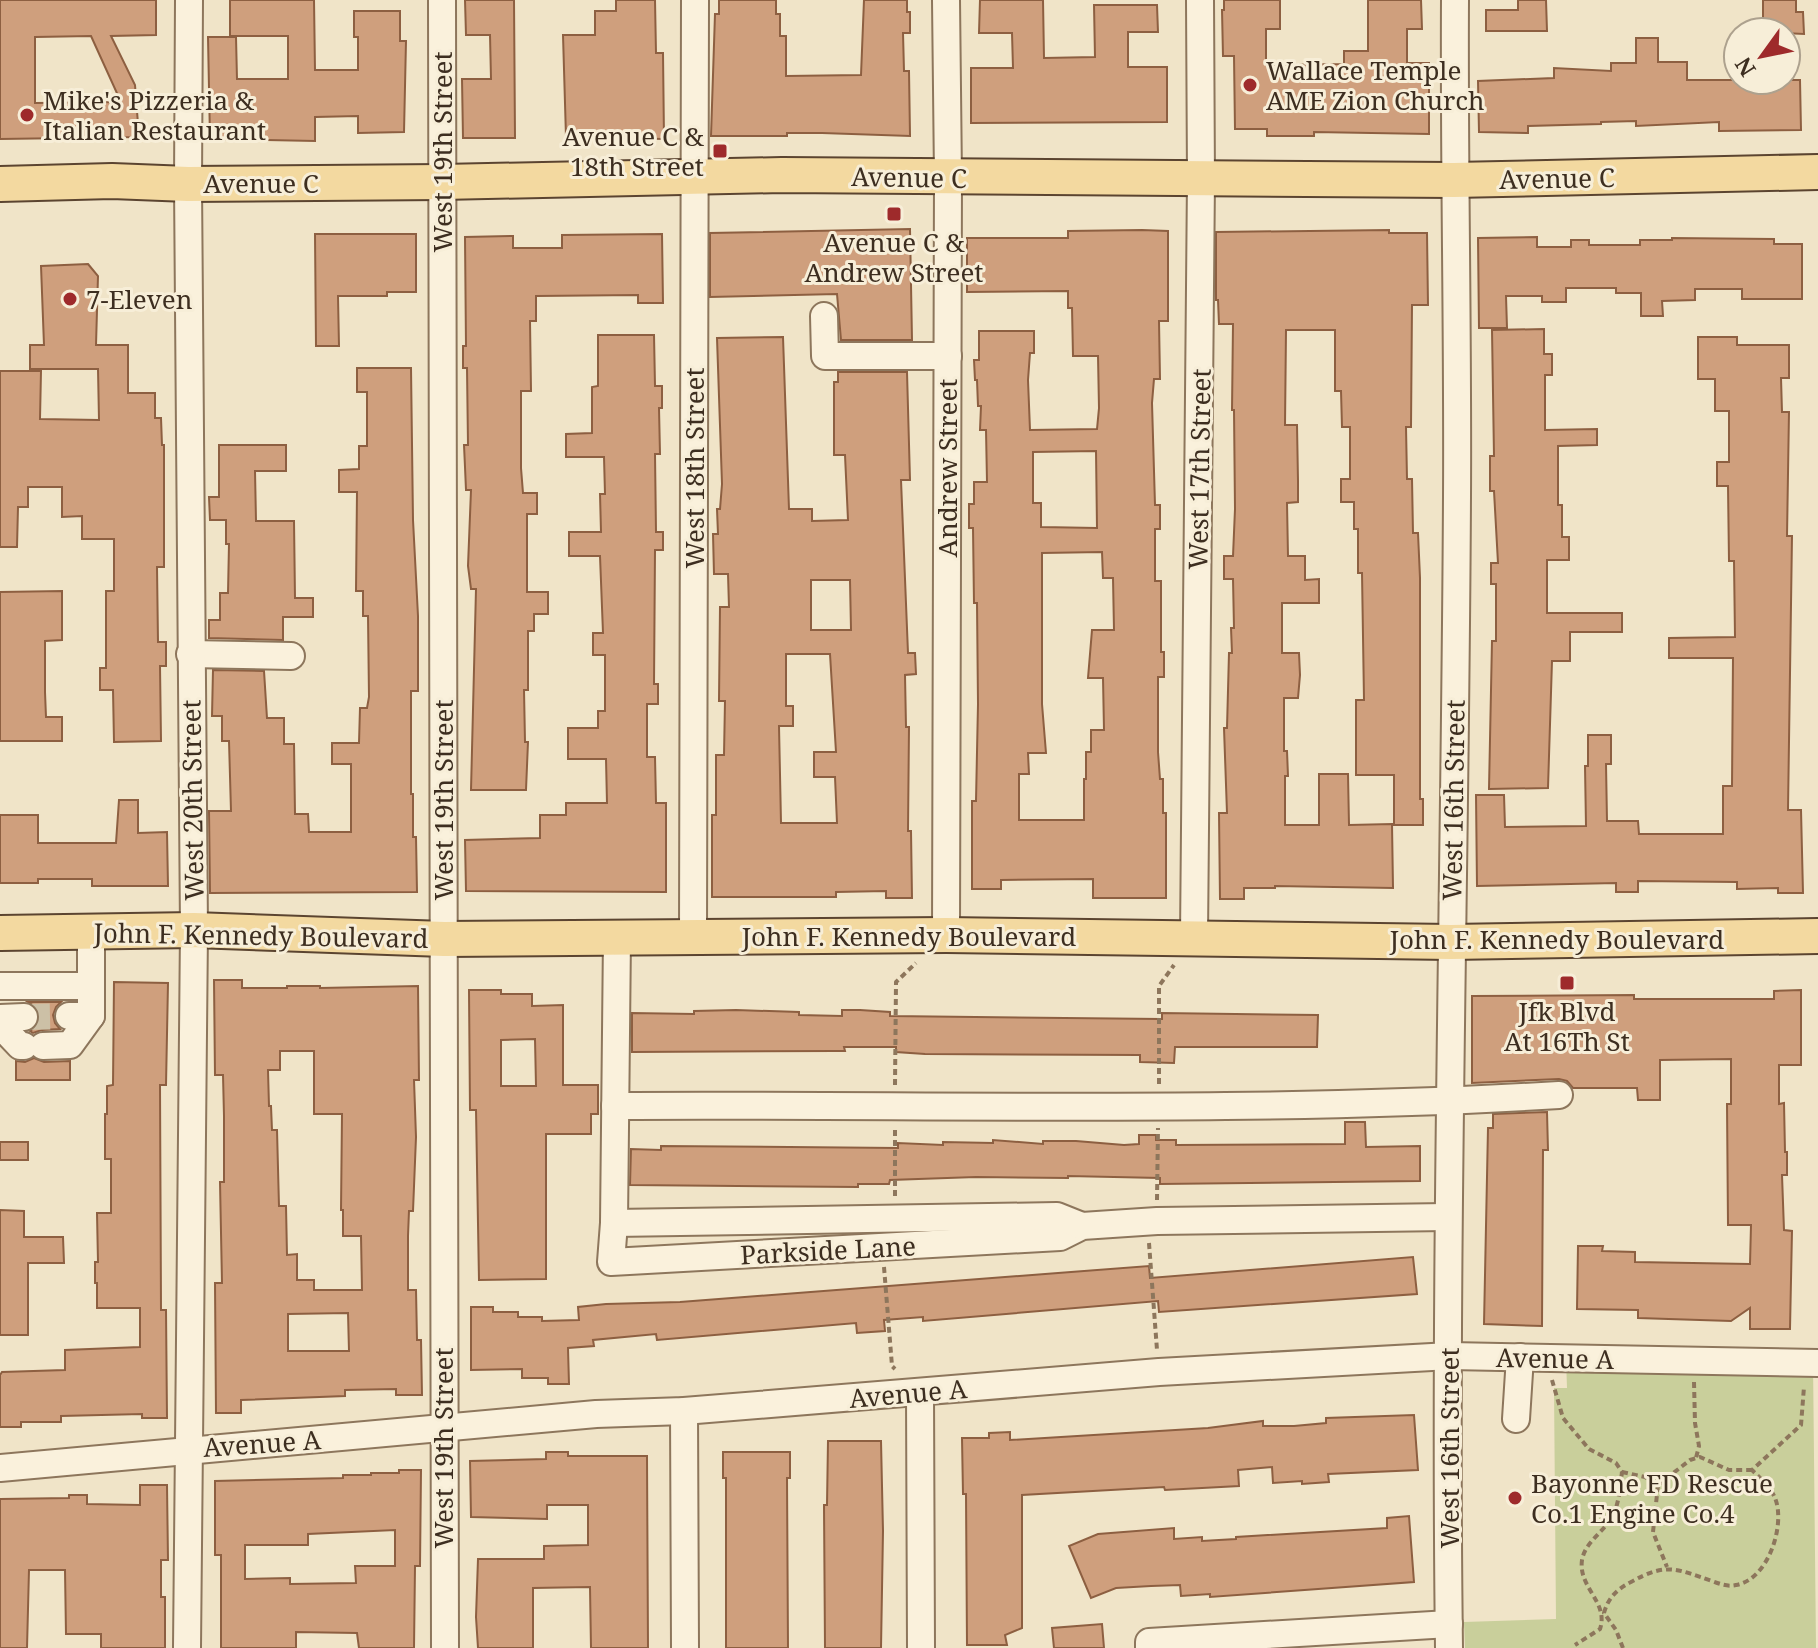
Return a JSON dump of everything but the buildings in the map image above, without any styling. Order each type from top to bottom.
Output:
[{"type":"main road","name":"Avenue C","points":[[0,184],[112,181],[188,184],[442,182],[695,176],[1454,180],[1818,172]]},
{"type":"main road","name":"John F. Kennedy Boulevard","points":[[0,933],[194,930],[444,939],[946,935],[1451,942],[1818,936]]},
{"type":"street","name":"West 20th Street","points":[[187,1648],[194,930],[190,654],[189,0]]},
{"type":"street","name":"West 19th Street","points":[[442,0],[445,1648]]},
{"type":"street","name":"West 18th Street","points":[[693,937],[695,0]]},
{"type":"street","name":"Andrew Street","points":[[946,0],[946,935]]},
{"type":"street","name":"West 17th Street","points":[[1194,937],[1200,0]]},
{"type":"street","name":"West 16th Street","points":[[1449,1636],[1447,1217],[1457,495],[1455,0]]},
{"type":"street","points":[[824,316],[825,356],[948,356]]},
{"type":"street","points":[[190,654],[291,656]]},
{"type":"street","points":[[8,1020],[20,1046],[70,1045],[91,986],[91,932]]},
{"type":"street","name":"Parkside Lane","points":[[617,937],[611,1262],[1060,1237],[1082,1226],[1157,1221],[1447,1217]]},
{"type":"street","points":[[0,986],[91,986]]},
{"type":"street","points":[[615,1106],[895,1104],[1159,1107],[1451,1101],[1559,1095]]},
{"type":"street","name":"Parkside Lane","points":[[614,1223],[1057,1216],[1082,1226]]},
{"type":"street","name":"Avenue A","points":[[0,1468],[596,1414],[684,1411],[1159,1372],[1450,1356],[1812,1363]]},
{"type":"street","points":[[1516,1419],[1520,1357]]},
{"type":"street","points":[[920,1393],[921,1648]]},
{"type":"street","points":[[684,1411],[685,1648]]},
{"type":"street","points":[[1149,1648],[1149,1642],[1449,1636]]},
{"type":"path","points":[[886,1219],[895,1203],[896,982],[946,935]]},
{"type":"path","points":[[1159,1372],[1149,1243],[1157,1221],[1159,986],[1194,937]]},
{"type":"path","points":[[886,1247],[884,1264],[892,1366],[920,1393]]},
{"type":"path","points":[[1546,1359],[1563,1418],[1589,1449],[1616,1463],[1622,1472],[1645,1477],[1658,1485]]},
{"type":"path","points":[[1693,1361],[1699,1446],[1696,1458]]},
{"type":"path","points":[[1667,1567],[1653,1532],[1658,1485],[1690,1460],[1700,1457],[1729,1470],[1752,1470],[1801,1425],[1812,1363]]},
{"type":"path","points":[[1575,1645],[1600,1629],[1607,1603],[1615,1593],[1628,1583],[1667,1567],[1728,1586],[1747,1582],[1754,1576],[1769,1557],[1776,1540],[1778,1516],[1775,1498],[1752,1470]]},
{"type":"path","points":[[1622,1472],[1612,1518],[1591,1542],[1581,1564],[1588,1586],[1616,1630],[1623,1648]]},
{"type":"green space","points":[[1566,1359],[1813,1361],[1816,1648],[1465,1648],[1464,1622],[1556,1619],[1554,1388],[1567,1388]]},
{"type":"tunnel","points":[[24,1017],[69,1016]]},
{"type":"place","name":"Wallace Temple AME Zion Church","points":[[1250,85]]},
{"type":"place","name":"Mike's Pizzeria & Italian Restaurant","points":[[27,115]]},
{"type":"place","name":"Avenue C & 18th Street","points":[[720,151]]},
{"type":"place","name":"Avenue C & Andrew Street","points":[[894,214]]},
{"type":"place","name":"7-Eleven","points":[[70,299]]},
{"type":"place","name":"Jfk Blvd At 16Th St","points":[[1567,983]]},
{"type":"place","name":"Bayonne FD Rescue Co.1 Engine Co.4","points":[[1515,1498]]}]
